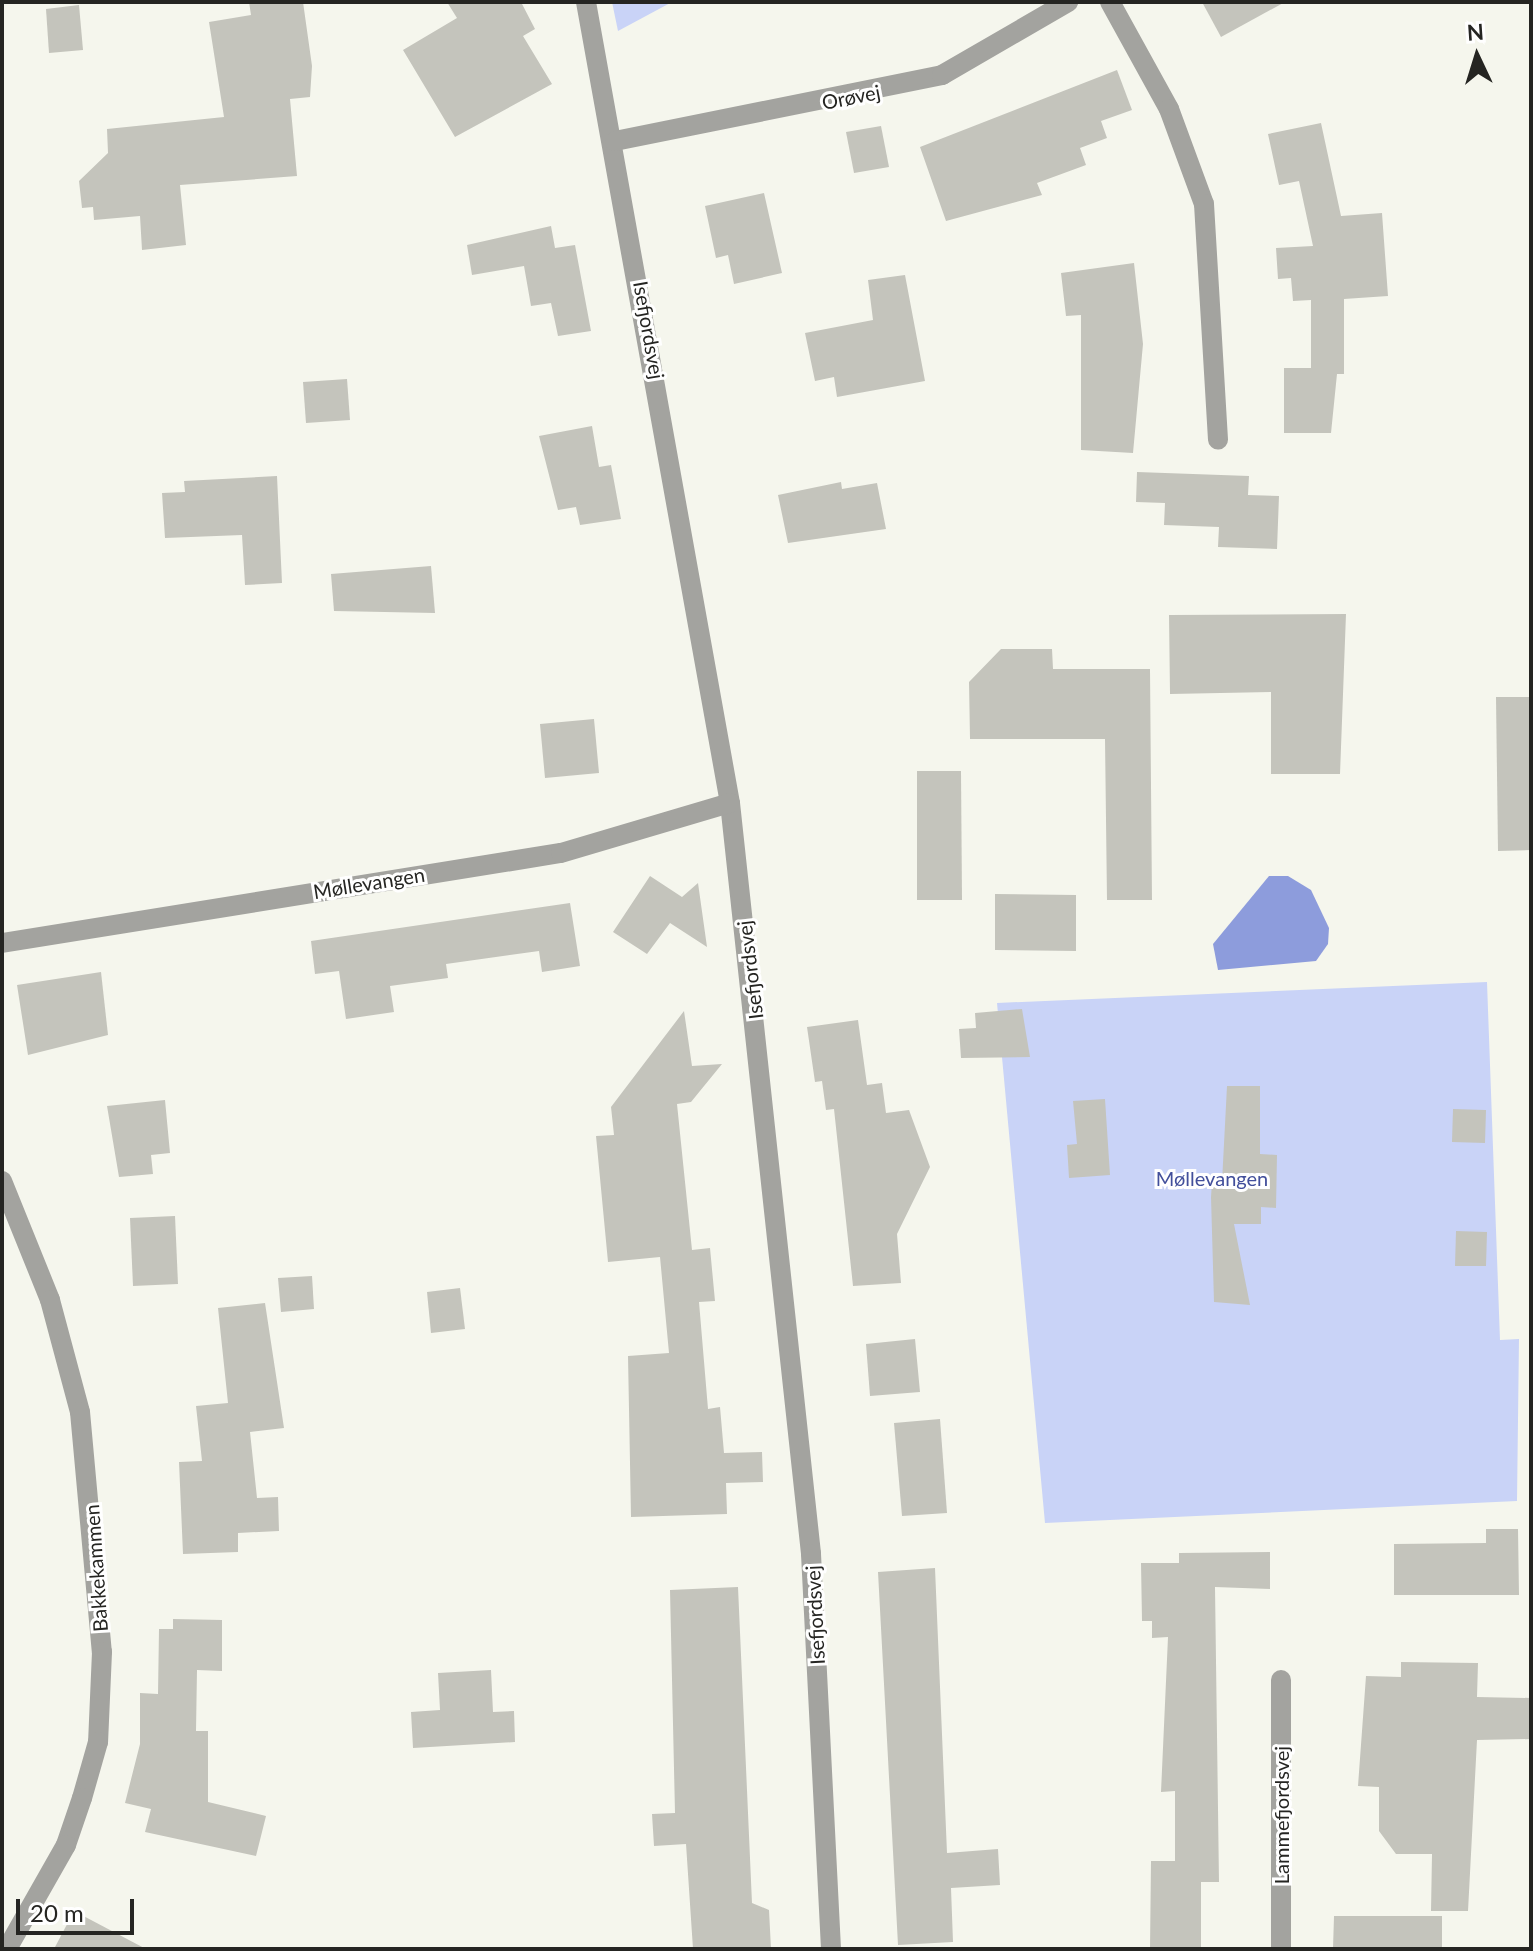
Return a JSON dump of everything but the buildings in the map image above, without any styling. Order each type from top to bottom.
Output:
[{"type":"street","name":"Isefjordsvej","points":[[586,2],[615,141],[730,803],[811,1554],[831,1949]]},
{"type":"street","name":"Orøvej","points":[[615,141],[942,75],[1068,2]]},
{"type":"street","points":[[1110,2],[1169,109],[1204,204],[1218,440]]},
{"type":"street","name":"Møllevangen","points":[[2,943],[561,853],[730,803]]},
{"type":"street","name":"Bakkekammen","points":[[2,1181],[50,1300],[80,1412],[102,1666],[98,1742],[82,1798],[66,1845],[7,1949]]},
{"type":"street","name":"Lammefjordsvej","points":[[1281,1680],[1281,1949]]},
{"type":"green space","points":[[612,2],[672,2],[618,31]]},
{"type":"green space","name":"Møllevangen","points":[[1487,982],[1500,1340],[1519,1339],[1517,1501],[1045,1523],[997,1003]]},
{"type":"water","points":[[1269,876],[1288,876],[1311,890],[1329,928],[1328,944],[1316,961],[1218,970],[1213,944]]}]
